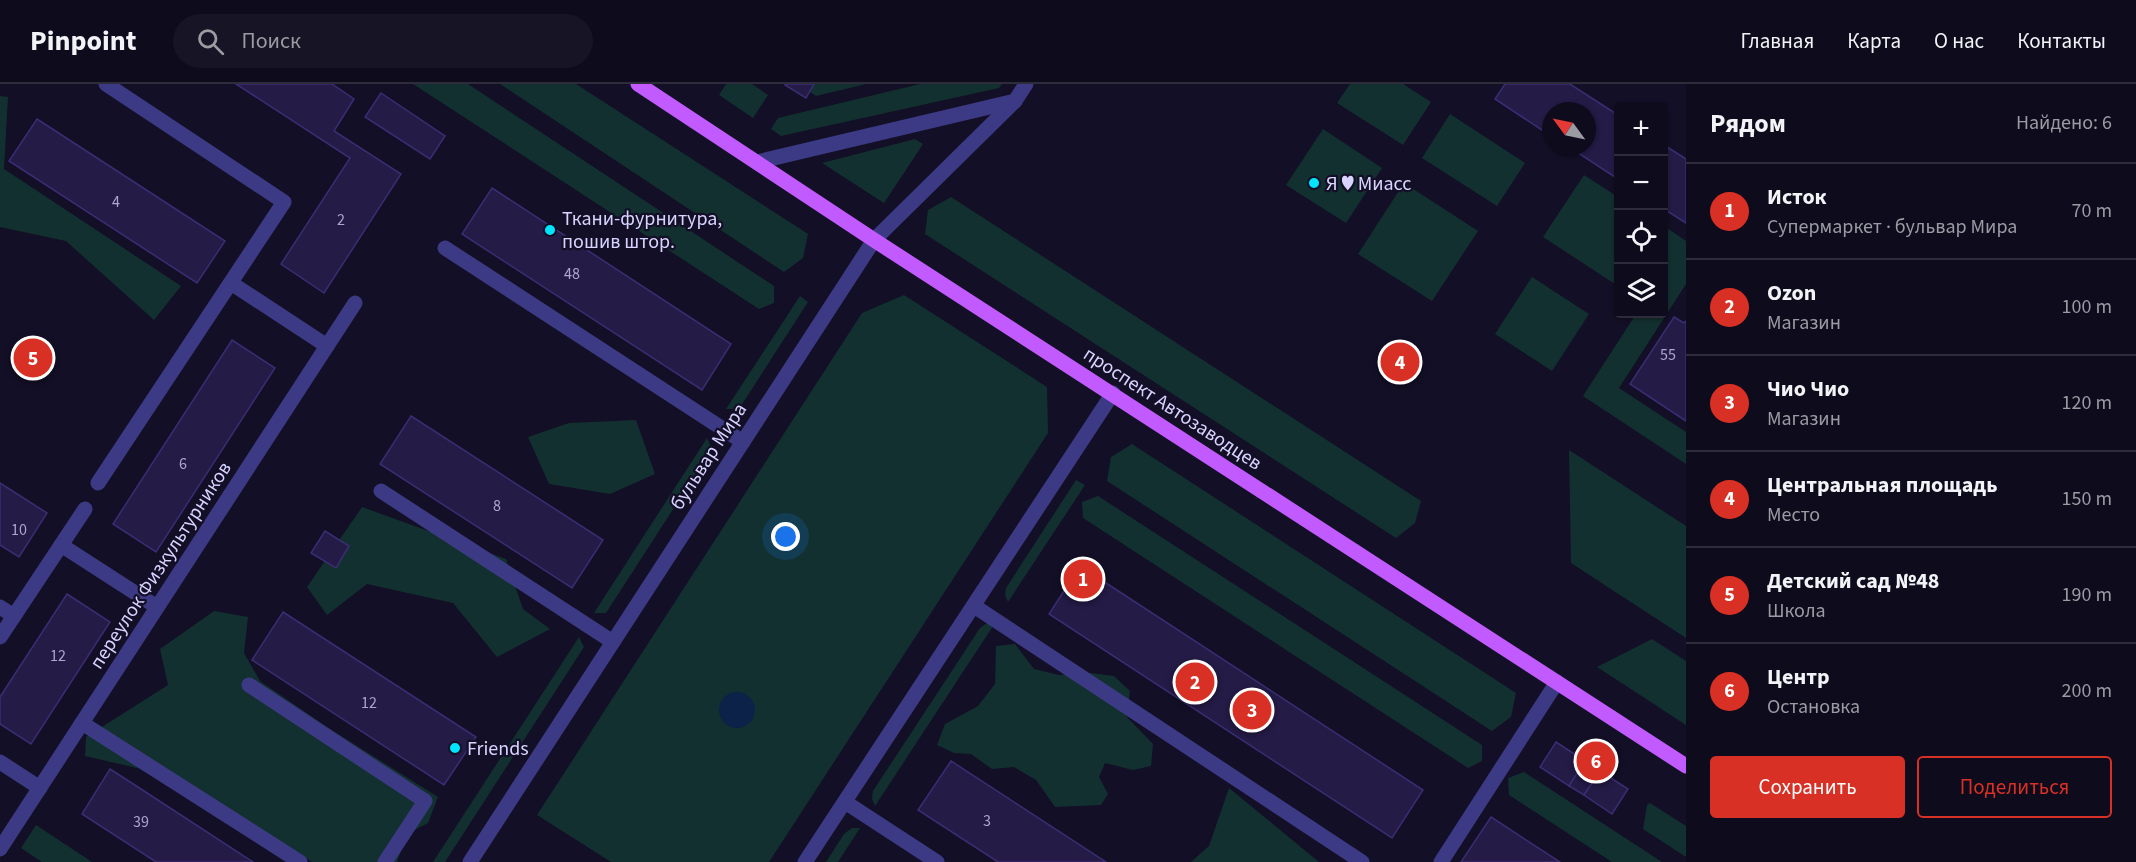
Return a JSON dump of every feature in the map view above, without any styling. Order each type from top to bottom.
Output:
[{"type":"main road","name":"проспект Автозаводцев","points":[[638,84],[874,240],[1686,766]]},
{"type":"street","points":[[98,483],[284,202],[106,84]]},
{"type":"street","name":"бульвар Мира","points":[[470,862],[874,240],[1015,101],[1026,84]]},
{"type":"street","points":[[757,162],[1015,101]]},
{"type":"street","points":[[445,248],[743,442]]},
{"type":"street","points":[[231,284],[327,346]]},
{"type":"street","name":"переулок Физкультурников","points":[[0,849],[355,303]]},
{"type":"street","points":[[805,862],[1113,393]]},
{"type":"street","points":[[381,491],[613,642]]},
{"type":"street","points":[[0,637],[85,509]]},
{"type":"street","points":[[61,544],[157,607]]},
{"type":"street","points":[[974,606],[1362,862]]},
{"type":"street","points":[[0,607],[14,616]]},
{"type":"street","points":[[1440,862],[1557,682]]},
{"type":"street","points":[[249,685],[424,801],[386,862]]},
{"type":"street","points":[[82,723],[300,862]]},
{"type":"street","points":[[0,762],[40,788]]},
{"type":"street","points":[[845,802],[937,862]]},
{"type":"green space","points":[[413,84],[468,84],[774,286],[774,303],[759,309]]},
{"type":"green space","points":[[500,84],[576,84],[808,234],[803,258],[784,272]]},
{"type":"green space","points":[[726,84],[752,84],[768,95],[753,118],[719,95]]},
{"type":"green space","points":[[798,84],[866,84],[816,96]]},
{"type":"green space","points":[[920,84],[1002,84],[999,88],[781,136],[771,129],[778,118]]},
{"type":"green space","points":[[1350,84],[1403,84],[1431,102],[1403,145],[1337,103]]},
{"type":"green space","points":[[0,96],[8,97],[4,169],[181,286],[154,320],[66,241],[0,227]]},
{"type":"green space","points":[[1450,114],[1525,163],[1497,206],[1422,158]]},
{"type":"green space","points":[[1323,129],[1382,168],[1346,223],[1286,185]]},
{"type":"green space","points":[[915,139],[923,144],[884,203],[822,163]]},
{"type":"green space","points":[[1584,175],[1614,194],[1614,283],[1543,237]]},
{"type":"green space","points":[[1404,183],[1478,231],[1432,301],[1358,254]]},
{"type":"green space","points":[[951,197],[1421,501],[1415,523],[1396,538],[925,234],[928,210]]},
{"type":"green space","points":[[1668,229],[1686,241],[1686,284],[1668,312]]},
{"type":"green space","points":[[1532,277],[1589,314],[1552,371],[1495,334]]},
{"type":"green space","points":[[904,295],[1047,387],[1048,433],[769,862],[611,862],[537,815],[862,313]]},
{"type":"green space","points":[[800,296],[808,302],[739,409],[726,409]]},
{"type":"green space","points":[[1633,318],[1664,318],[1619,388],[1686,432],[1686,464],[1583,396]]},
{"type":"green space","points":[[636,420],[655,474],[610,494],[549,484],[528,437],[569,423]]},
{"type":"green space","points":[[707,438],[712,449],[606,613],[594,613]]},
{"type":"green space","points":[[1132,444],[1516,693],[1511,717],[1492,731],[1107,481],[1111,457]]},
{"type":"green space","points":[[1569,450],[1686,526],[1686,638],[1571,563]]},
{"type":"green space","points":[[1076,480],[1085,485],[1008,602],[1005,595],[1006,588]]},
{"type":"green space","points":[[1098,496],[1482,745],[1482,761],[1468,768],[1083,518],[1082,502]]},
{"type":"green space","points":[[362,507],[506,559],[523,609],[550,629],[497,657],[453,603],[367,584],[327,615],[307,587]]},
{"type":"green space","points":[[214,611],[248,617],[244,653],[260,681],[327,727],[438,797],[428,823],[407,834],[397,862],[312,862],[176,777],[85,756],[86,737],[168,685],[160,649]]},
{"type":"green space","points":[[987,623],[995,623],[875,806],[872,799],[873,791],[980,628]]},
{"type":"green space","points":[[579,637],[584,647],[445,862],[433,862]]},
{"type":"green space","points":[[1652,639],[1686,661],[1686,725],[1597,667]]},
{"type":"green space","points":[[1015,644],[1034,669],[1059,675],[1091,673],[1114,676],[1130,691],[1127,717],[1153,744],[1151,766],[1133,770],[1105,763],[1099,777],[1108,794],[1101,805],[1055,807],[1036,780],[1014,767],[992,769],[971,754],[954,753],[937,745],[945,724],[978,706],[995,684],[996,646]]},
{"type":"green space","points":[[1524,772],[1662,862],[1612,862],[1509,795],[1508,778]]},
{"type":"green space","points":[[1229,788],[1319,862],[1191,862],[1209,846]]},
{"type":"green space","points":[[1650,803],[1686,826],[1686,857],[1643,829],[1647,805]]},
{"type":"green space","points":[[36,825],[92,862],[42,862],[21,848]]},
{"type":"green space","points":[[852,828],[860,828],[838,862],[826,862],[844,834]]},
{"type":"water","points":[[737,692],[750,697],[755,710],[750,723],[737,728],[724,723],[719,710],[724,697]]},
{"type":"building","points":[[236,84],[332,84],[354,99],[334,131],[401,174],[324,293],[281,264],[350,158]]},
{"type":"building","points":[[785,84],[814,84],[806,98],[785,85]]},
{"type":"building","points":[[1505,84],[1570,84],[1614,112],[1614,176],[1583,156],[1596,156],[1596,102],[1542,102],[1542,130],[1495,99]]},
{"type":"building","points":[[381,93],[445,136],[430,159],[365,117]]},
{"type":"building","points":[[37,119],[225,241],[197,283],[9,161]]},
{"type":"building","points":[[1668,148],[1686,159],[1686,223],[1668,212]]},
{"type":"building","points":[[492,188],[731,344],[702,390],[462,234]]},
{"type":"building","points":[[1674,317],[1684,323],[1686,321],[1686,421],[1630,384]]},
{"type":"building","points":[[232,340],[275,368],[156,552],[113,524]]},
{"type":"building","points":[[411,416],[603,540],[572,588],[380,464]]},
{"type":"building","points":[[0,483],[47,513],[19,557],[0,545]]},
{"type":"building","points":[[325,531],[349,546],[336,568],[311,553]]},
{"type":"building","points":[[1080,566],[1423,790],[1392,838],[1049,614]]},
{"type":"building","points":[[67,594],[110,622],[31,744],[0,724],[0,697]]},
{"type":"building","points":[[283,612],[476,737],[444,785],[252,660]]},
{"type":"building","points":[[1556,742],[1585,761],[1569,786],[1540,767]]},
{"type":"building","points":[[951,761],[1106,862],[998,862],[918,810]]},
{"type":"building","points":[[1585,761],[1600,771],[1584,795],[1569,786]]},
{"type":"building","points":[[110,769],[253,862],[156,862],[82,814]]},
{"type":"building","points":[[1600,771],[1628,789],[1612,814],[1584,795]]},
{"type":"building","points":[[1491,817],[1560,862],[1461,862]]},
{"type":"place","name":"Я ♥ Миасс","points":[[1314,183]]},
{"type":"place","name":"Ткани-фурнитура, пошив штор.","points":[[550,230]]},
{"type":"place","name":"Детский сад №48","points":[[33,358]]},
{"type":"place","name":"Центральная площадь","points":[[1400,362]]},
{"type":"place","name":"Исток","points":[[1083,579]]},
{"type":"place","name":"Ozon","points":[[1195,682]]},
{"type":"place","name":"Чио Чио","points":[[1252,710]]},
{"type":"place","name":"Friends","points":[[455,748]]},
{"type":"place","name":"Центр","points":[[1596,761]]}]
